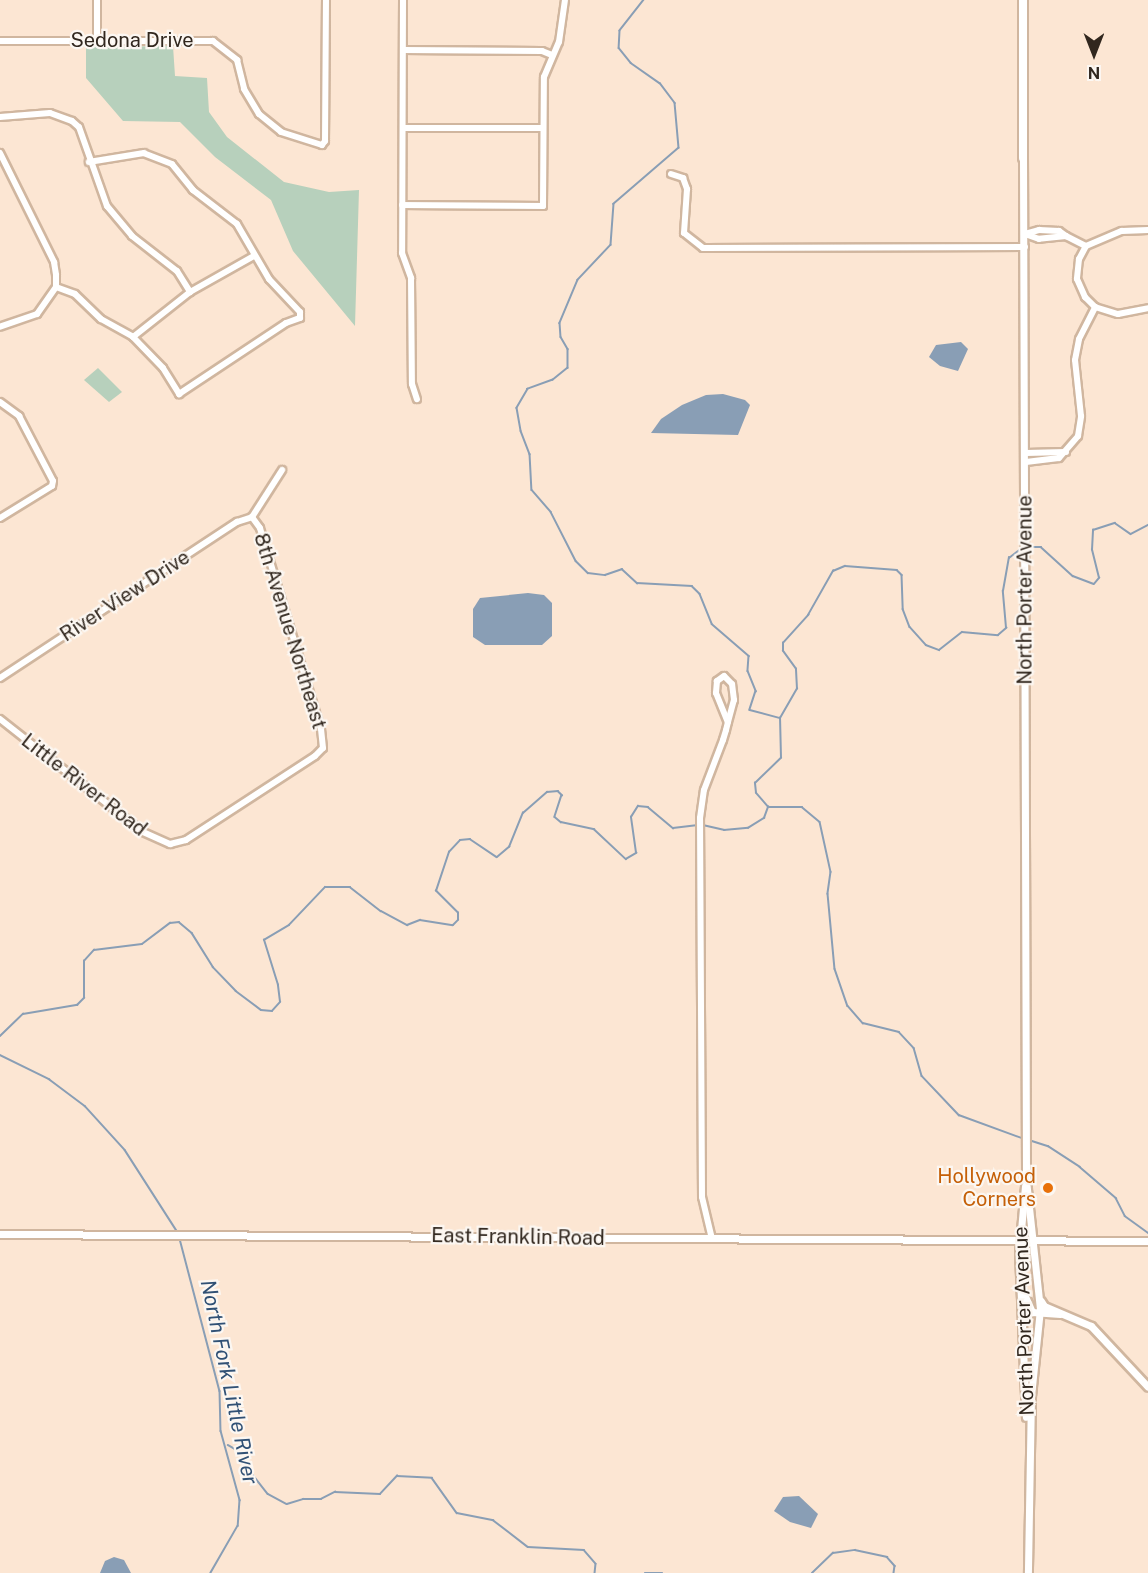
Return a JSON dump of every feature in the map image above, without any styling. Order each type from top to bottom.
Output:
[{"type":"main road","name":"North Porter Avenue","points":[[1023,0],[1023,158]]},
{"type":"street","points":[[97,0],[97,39]]},
{"type":"street","name":"Sedona Drive","points":[[0,41],[97,39],[213,41],[237,60],[244,89],[260,114],[281,132],[320,145],[326,141],[326,0]]},
{"type":"street","points":[[403,0],[402,253],[411,278],[412,384],[417,399]]},
{"type":"street","points":[[402,205],[543,206],[544,77],[565,23],[565,0]]},
{"type":"street","points":[[403,50],[542,51],[552,55]]},
{"type":"street","points":[[0,117],[62,116],[79,127],[100,192],[119,221],[177,271],[190,292]]},
{"type":"street","points":[[403,128],[542,128]]},
{"type":"street","points":[[0,153],[54,262],[56,287],[37,314],[0,327]]},
{"type":"street","points":[[56,287],[75,294],[101,319],[134,337],[163,368],[176,393],[182,394],[300,316],[254,256],[230,217],[200,196],[164,159],[144,153],[89,162]]},
{"type":"street","name":"North Porter Avenue","points":[[1023,158],[1026,453],[1026,1180],[1019,1242],[1019,1274],[1028,1462],[1028,1573]]},
{"type":"street","points":[[671,174],[683,178],[687,189],[684,233],[703,248],[1025,247]]},
{"type":"street","points":[[1148,230],[1122,231],[1086,246],[1079,259],[1077,279],[1085,297],[1095,307],[1118,314],[1148,308]]},
{"type":"street","points":[[1025,234],[1039,239],[1066,236],[1086,246]]},
{"type":"street","points":[[134,337],[190,292],[254,256]]},
{"type":"street","points":[[1026,462],[1046,462],[1067,452],[1080,428],[1075,360],[1079,339],[1095,307]]},
{"type":"street","points":[[0,402],[19,416],[53,481],[52,486],[0,518]]},
{"type":"street","points":[[1026,453],[1067,452]]},
{"type":"street","points":[[252,517],[282,470]]},
{"type":"street","name":"River View Drive","points":[[0,678],[228,528],[252,517]]},
{"type":"street","name":"8th Avenue Northeast","points":[[252,517],[263,539],[323,747]]},
{"type":"street","points":[[712,1239],[702,1197],[700,818],[704,790],[728,722],[734,692],[730,678],[724,676],[717,681],[716,693],[728,722]]},
{"type":"street","name":"Little River Road","points":[[0,719],[142,832],[170,844],[207,828],[323,747]]},
{"type":"street","name":"North Porter Avenue","points":[[1026,1180],[1040,1296],[1028,1462]]},
{"type":"street","name":"East Franklin Road","points":[[0,1234],[1148,1241]]},
{"type":"street","points":[[1019,1274],[1027,1306],[1040,1315],[1064,1314]]},
{"type":"street","points":[[1040,1296],[1044,1306],[1098,1332],[1148,1387]]},
{"type":"green space","points":[[173,46],[175,76],[207,78],[209,112],[227,137],[284,182],[329,192],[359,190],[355,326],[293,251],[271,200],[215,157],[180,122],[123,121],[86,78],[86,47]]},
{"type":"green space","points":[[98,368],[122,392],[109,402],[84,380]]},
{"type":"water","points":[[961,342],[968,349],[958,371],[940,366],[929,357],[936,345]]},
{"type":"water","points":[[723,394],[745,400],[750,405],[738,435],[651,433],[661,419],[682,405],[706,395]]},
{"type":"water","points":[[528,593],[544,595],[552,603],[552,636],[542,645],[485,645],[473,637],[473,609],[480,598]]},
{"type":"water","points":[[799,1496],[818,1514],[811,1528],[790,1522],[774,1511],[783,1497]]},
{"type":"water","points":[[114,1557],[124,1560],[131,1573],[100,1573],[105,1561]]},
{"type":"waterway","points":[[644,0],[620,31],[619,48],[631,63],[660,83],[675,103],[679,148],[614,204],[611,245],[578,280],[560,323],[561,337],[568,349],[568,368],[553,380],[528,389],[517,408],[521,431],[530,454],[532,490],[551,512],[576,561],[588,573],[605,575],[622,569],[637,583],[692,586],[700,594],[712,624],[749,656],[748,671],[756,691],[750,710],[780,718]]},
{"type":"waterway","points":[[1025,547],[1041,547],[1073,576],[1094,584],[1099,578],[1092,550],[1093,530],[1115,523],[1131,534],[1148,525]]},
{"type":"waterway","points":[[768,807],[756,793],[755,783],[781,758],[780,718],[797,689],[796,669],[783,651],[783,643],[808,615],[833,571],[845,566],[897,570],[902,575],[903,609],[910,627],[926,645],[939,650],[962,632],[998,635],[1006,628],[1003,591],[1009,558],[1021,549]]},
{"type":"waterway","points":[[0,1036],[23,1014],[77,1005],[84,998],[84,961],[94,950],[142,944],[170,923],[179,922],[192,933],[213,967],[236,991],[261,1010],[272,1011],[280,1002],[278,985],[264,940],[289,925],[325,887],[350,887],[381,911],[407,925],[420,920],[453,925],[458,920],[458,913],[436,891],[449,852],[460,840],[470,839],[497,857],[509,847],[523,813],[547,792],[558,791],[562,795],[555,817],[561,822],[594,829],[626,859],[636,853],[631,817],[638,806],[648,807],[673,828],[698,825]]},
{"type":"waterway","points":[[703,825],[724,830],[748,828],[764,818],[768,807]]},
{"type":"waterway","points":[[769,807],[802,807],[820,822],[831,872],[828,894],[835,969],[848,1006],[863,1023],[899,1032],[914,1048],[922,1076],[959,1115],[1022,1138]]},
{"type":"waterway","name":"North Fork Little River","points":[[0,1055],[49,1079],[85,1106],[125,1150],[177,1231]]},
{"type":"waterway","points":[[1029,1140],[1048,1146],[1080,1167],[1116,1198],[1125,1216],[1148,1233]]},
{"type":"waterway","name":"North Fork Little River","points":[[180,1239],[220,1391],[221,1431],[240,1500],[238,1526],[211,1573]]},
{"type":"waterway","points":[[228,1445],[245,1455],[250,1471],[268,1494],[287,1504],[303,1499],[321,1499],[335,1492],[380,1494],[397,1476],[432,1478],[457,1513],[493,1520],[528,1547],[584,1550],[596,1564],[595,1573]]},
{"type":"waterway","points":[[812,1573],[833,1553],[855,1550],[887,1557],[895,1566],[894,1573]]},
{"type":"waterway","points":[[645,1573],[662,1573]]},
{"type":"place","name":"Hollywood Corners","points":[[1048,1188]]}]
